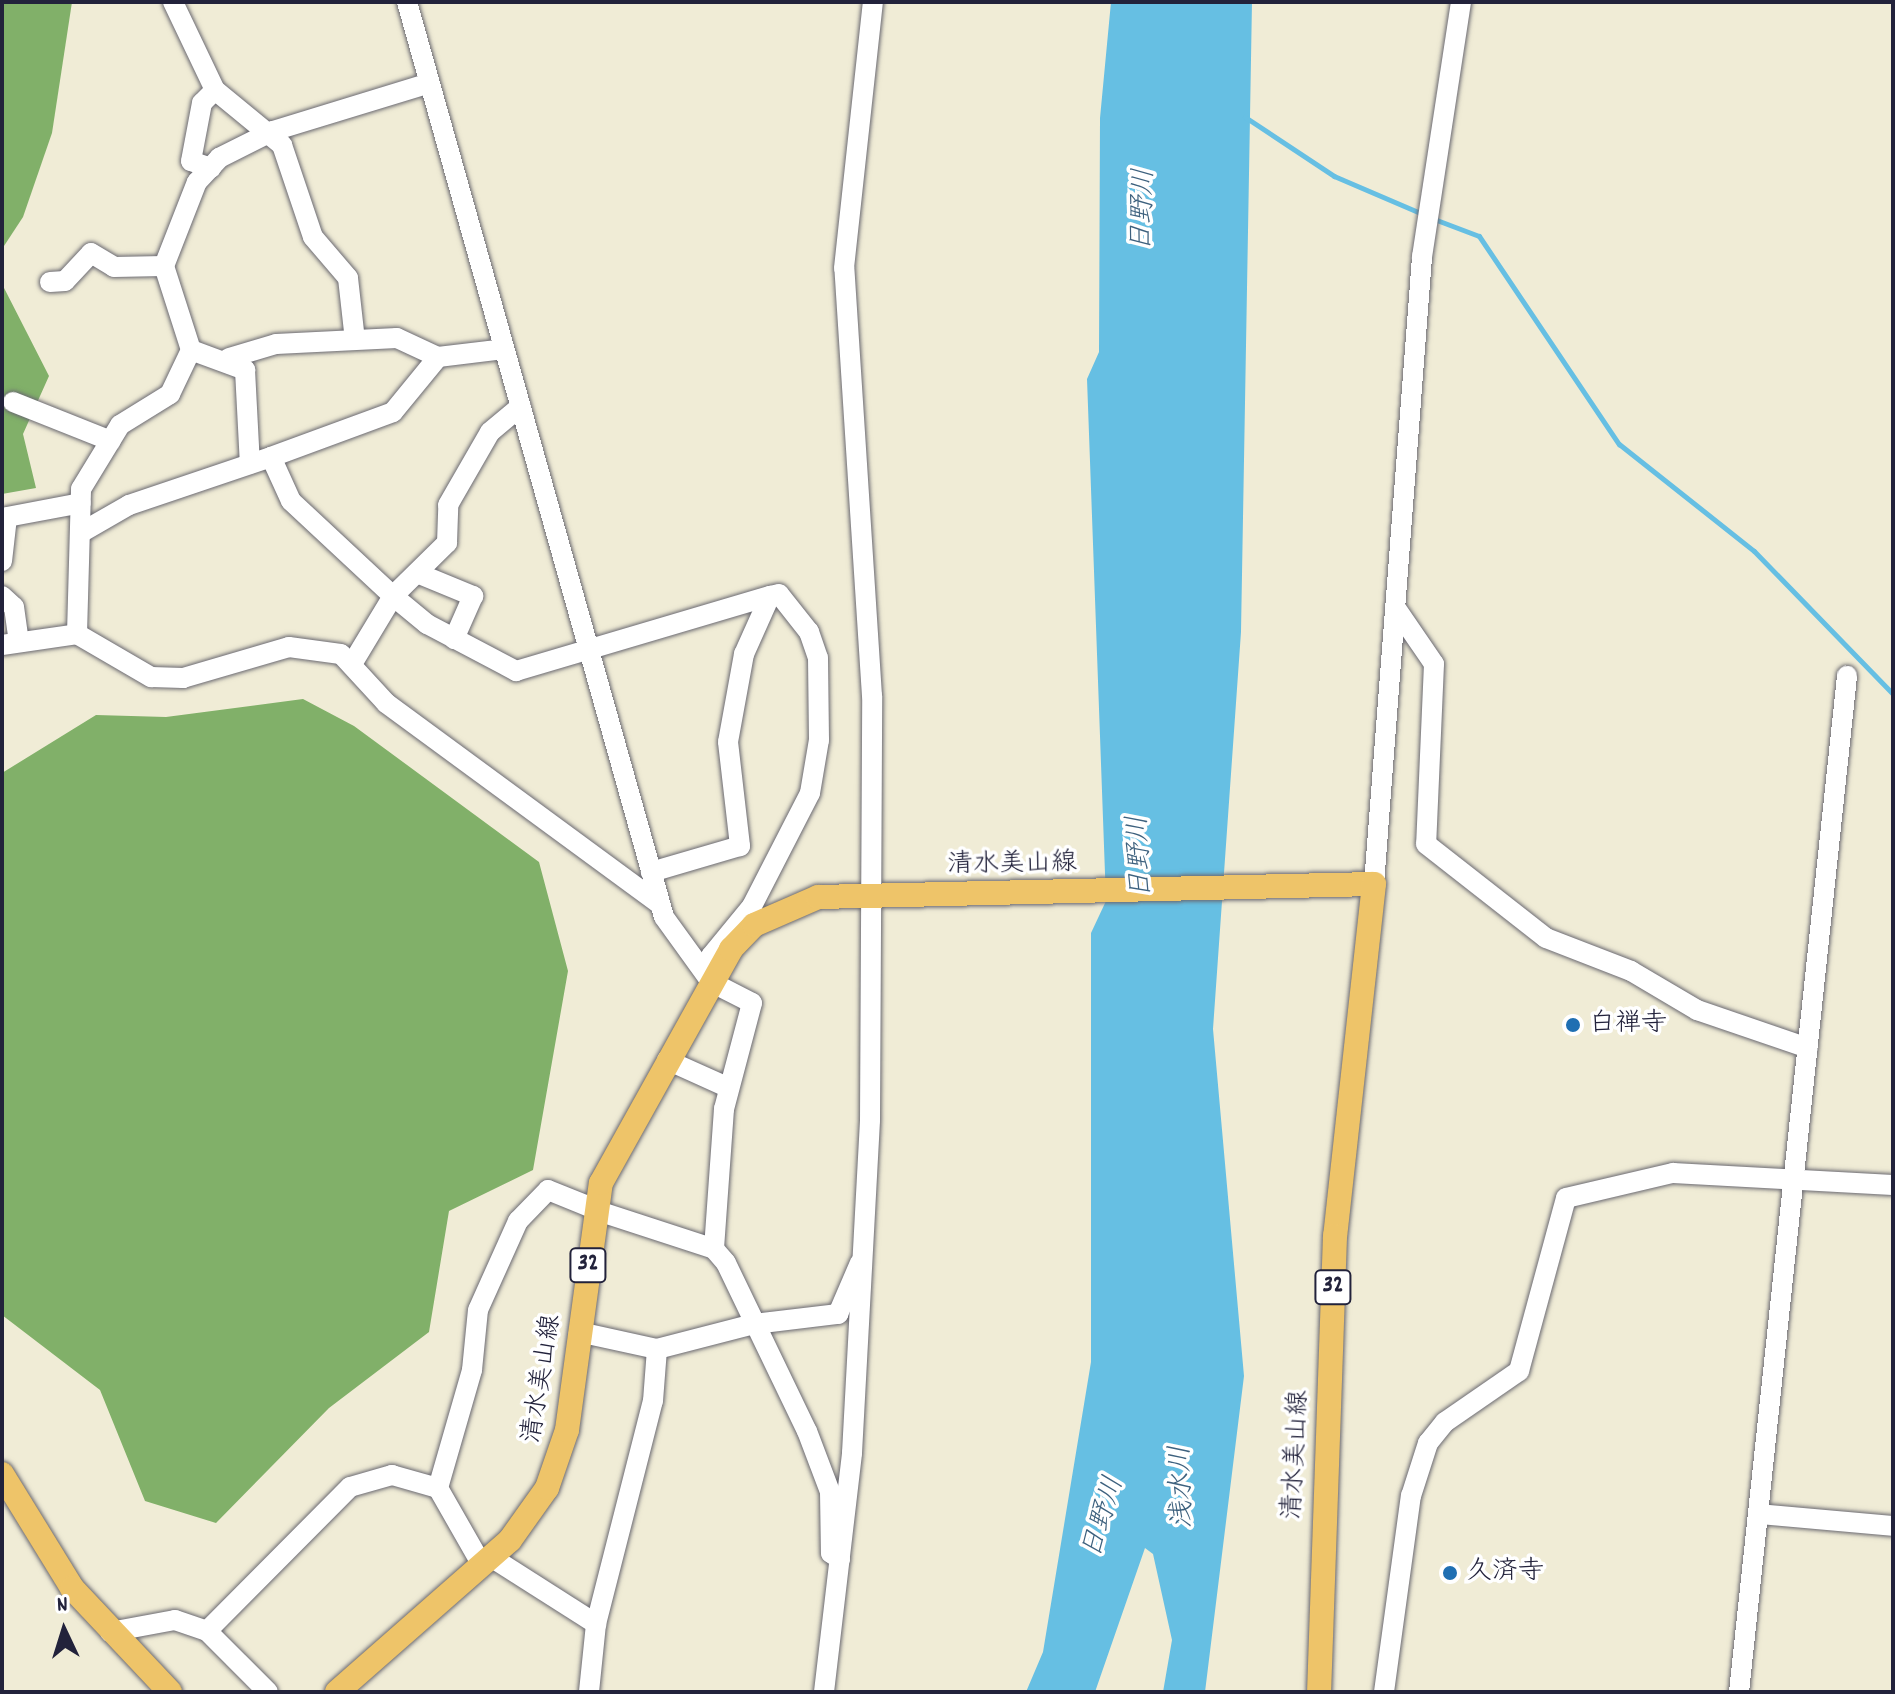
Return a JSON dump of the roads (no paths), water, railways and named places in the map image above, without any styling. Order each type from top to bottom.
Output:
[{"type":"main road","name":"清水美山線","points":[[337,1692],[487,1561],[531,1517],[559,1461],[579,1332],[592,1208],[611,1159],[731,949],[785,906],[877,895],[1374,884],[1335,1236],[1319,1692]]},
{"type":"main road","points":[[2,1474],[10,1504],[72,1588],[110,1632],[170,1692]]},
{"type":"street","points":[[173,2],[215,90],[273,131],[313,237],[348,278],[355,340]]},
{"type":"street","points":[[407,2],[427,84],[591,652],[660,904],[679,946],[711,982],[752,1003],[729,1088],[714,1249],[815,1451],[830,1492],[831,1553],[843,1562]]},
{"type":"street","points":[[824,1692],[843,1562],[864,1259],[877,895],[872,696],[844,268],[873,2]]},
{"type":"street","points":[[1374,884],[1422,257],[1461,2]]},
{"type":"street","points":[[77,634],[81,489],[120,425],[170,394],[191,350],[164,266],[197,182],[211,168],[273,131],[427,84]]},
{"type":"street","points":[[211,168],[191,161],[202,103],[215,90]]},
{"type":"street","points":[[50,282],[65,281],[91,253],[114,267],[164,266]]},
{"type":"street","points":[[229,358],[276,344],[397,338],[438,357],[504,349]]},
{"type":"street","points":[[191,350],[229,358],[245,370],[250,464]]},
{"type":"street","points":[[82,532],[129,505],[393,412],[438,357]]},
{"type":"street","points":[[13,402],[111,441]]},
{"type":"street","points":[[352,664],[393,596],[447,543],[448,505],[490,432],[521,406]]},
{"type":"street","points":[[271,457],[291,501],[393,596],[454,639],[516,671],[591,652],[779,594],[818,658],[819,740],[810,793],[752,906],[711,956],[711,982]]},
{"type":"street","points":[[2,561],[7,517],[81,503]]},
{"type":"street","points":[[417,573],[473,596],[454,639]]},
{"type":"street","points":[[2,596],[14,607],[10,644],[77,634],[151,677],[183,678],[289,647],[341,654],[386,703],[660,904]]},
{"type":"street","points":[[651,872],[740,846],[728,742],[744,654],[770,596]]},
{"type":"street","points":[[1395,607],[1434,664],[1426,844],[1546,938],[1631,971],[1697,1010],[1808,1048]]},
{"type":"street","points":[[1739,1692],[1847,676]]},
{"type":"street","points":[[667,1060],[729,1088]]},
{"type":"street","points":[[1384,1692],[1411,1496],[1428,1443],[1445,1422],[1519,1371],[1566,1198],[1673,1173],[1893,1185]]},
{"type":"street","points":[[438,1488],[472,1370],[478,1310],[518,1221],[548,1190],[714,1249]]},
{"type":"street","points":[[579,1332],[657,1349],[754,1324],[838,1314],[864,1259]]},
{"type":"street","points":[[589,1692],[596,1624],[653,1401],[657,1349]]},
{"type":"street","points":[[207,1631],[350,1487],[392,1475],[438,1488],[487,1561],[596,1624]]},
{"type":"street","points":[[1759,1514],[1893,1526]]},
{"type":"street","points":[[110,1632],[175,1620],[207,1631],[268,1692]]},
{"type":"water","points":[[1111,2],[1252,2],[1241,632],[1213,1029],[1244,1376],[1205,1692],[1163,1692],[1172,1640],[1153,1554],[1145,1548],[1095,1692],[1026,1692],[1043,1652],[1091,1362],[1091,933],[1106,901],[1087,379],[1099,352],[1100,118]]},
{"type":"waterway","points":[[1245,117],[1334,176],[1425,215]]},
{"type":"waterway","points":[[1434,219],[1479,236],[1619,444],[1754,551],[1893,694]]},
{"type":"place","name":"白禅寺","points":[[1573,1025]]},
{"type":"place","name":"久済寺","points":[[1450,1573]]},
{"type":"water label","name":"日野川","points":[[1145,210]]},
{"type":"water label","name":"日野川","points":[[1142,857]]},
{"type":"water label","name":"浅水川","points":[[1184,1487]]},
{"type":"water label","name":"日野川","points":[[1105,1518]]}]
